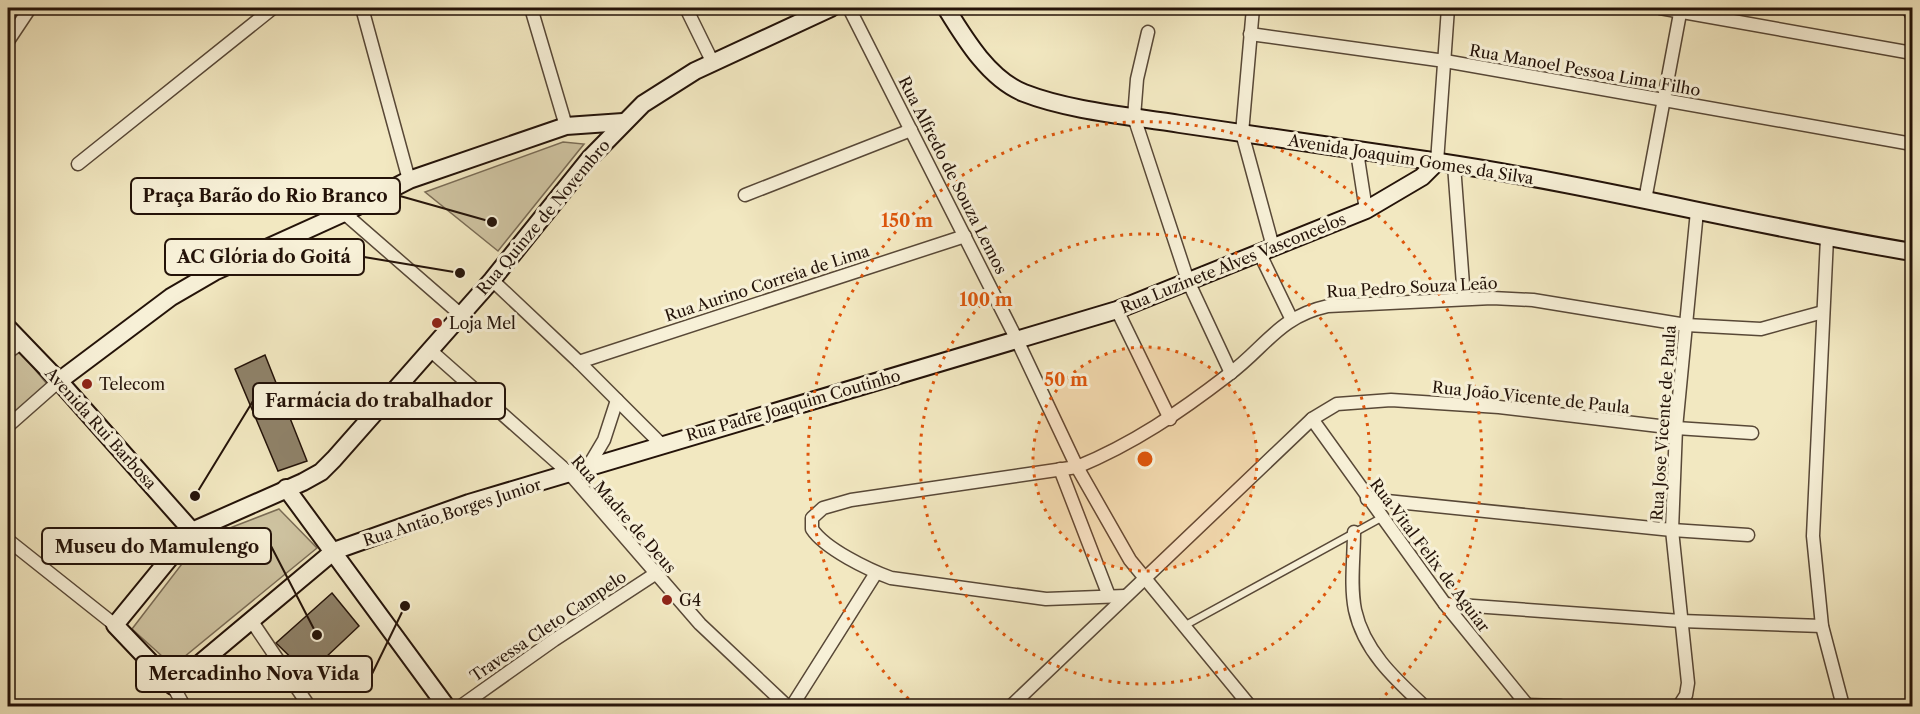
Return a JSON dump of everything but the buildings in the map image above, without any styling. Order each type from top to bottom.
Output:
[{"type":"street","points":[[8,41],[30,8]]},
{"type":"street","points":[[78,164],[273,8]]},
{"type":"street","points":[[362,8],[409,180]]},
{"type":"street","points":[[531,8],[566,126]]},
{"type":"street","points":[[686,8],[713,63]]},
{"type":"street","name":"Rua Quinze de Novembro","points":[[192,531],[321,472],[492,279],[590,158],[643,104],[674,82],[831,8]]},
{"type":"street","name":"Rua Alfredo de Souza Lemos","points":[[849,8],[1017,340],[1077,467],[1143,580],[1250,706]]},
{"type":"street","name":"Avenida Joaquim Gomes da Silva","points":[[945,8],[982,60],[1006,83],[1024,93],[1049,100],[1134,117],[1357,152],[1446,163],[1645,200],[1827,238],[1912,252]]},
{"type":"street","points":[[1253,8],[1242,133],[1266,249],[1291,318]]},
{"type":"street","points":[[1448,8],[1445,61],[1446,163],[1464,298]]},
{"type":"street","points":[[1660,8],[1680,9],[1912,54]]},
{"type":"street","points":[[1908,8],[1912,16]]},
{"type":"street","points":[[1645,200],[1680,9]]},
{"type":"street","points":[[1148,32],[1137,79],[1134,117],[1188,282],[1231,373]]},
{"type":"street","name":"Rua Manoel Pessoa Lima Filho","points":[[1250,34],[1445,61],[1912,144]]},
{"type":"street","points":[[8,426],[59,381],[171,297],[249,254],[344,213],[409,180],[566,126],[623,122]]},
{"type":"street","points":[[745,195],[911,130]]},
{"type":"street","points":[[1357,152],[1366,210]]},
{"type":"street","name":"Rua Luzinete Alves Vasconcelos","points":[[1017,340],[1117,310],[1366,210],[1446,163]]},
{"type":"street","name":"Rua Jose Vicente de Paula","points":[[1679,706],[1686,695],[1688,683],[1672,530],[1676,428],[1696,211]]},
{"type":"street","points":[[344,213],[460,314]]},
{"type":"street","name":"Rua Aurino Correia de Lima","points":[[579,362],[965,236]]},
{"type":"street","points":[[1827,238],[1813,536],[1822,626],[1843,706]]},
{"type":"street","points":[[492,279],[660,444]]},
{"type":"street","name":"Rua Pedro Souza Leão","points":[[876,573],[826,543],[816,534],[811,525],[815,513],[823,508],[851,500],[1077,467],[1130,443],[1170,419],[1231,373],[1291,318],[1305,311],[1328,306],[1464,298],[1533,300],[1686,325],[1761,329],[1823,312]]},
{"type":"street","points":[[1117,310],[1170,419]]},
{"type":"street","name":"Avenida Rui Barbosa","points":[[8,328],[14,347],[59,381],[192,531]]},
{"type":"street","name":"Rua Padre Joaquim Coutinho","points":[[570,474],[660,444],[1017,340]]},
{"type":"street","name":"Rua Madre de Deus","points":[[430,350],[570,474],[700,624],[787,706]]},
{"type":"street","points":[[588,467],[604,440],[617,400]]},
{"type":"street","name":"Rua João Vicente de Paula","points":[[1312,419],[1337,404],[1391,400],[1499,407],[1676,428],[1752,433]]},
{"type":"street","points":[[1011,706],[1312,419]]},
{"type":"street","name":"Rua Vital Felix de Aguiar","points":[[1312,419],[1367,499],[1445,604],[1527,706]]},
{"type":"street","points":[[1060,469],[1109,596]]},
{"type":"street","name":"Rua Antão Borges Junior","points":[[334,551],[469,503],[570,474]]},
{"type":"street","points":[[286,488],[446,706]]},
{"type":"street","points":[[1367,499],[1672,530],[1748,535]]},
{"type":"street","points":[[116,625],[192,531]]},
{"type":"street","points":[[1354,532],[1353,592],[1356,612],[1366,639],[1388,672],[1424,706]]},
{"type":"street","points":[[8,540],[116,625],[173,686],[184,706]]},
{"type":"street","points":[[173,686],[334,551]]},
{"type":"street","points":[[792,706],[876,573],[906,582],[976,588],[1046,599],[1125,596]]},
{"type":"street","name":"Travessa Cleto Campelo","points":[[461,706],[554,640],[655,574]]},
{"type":"street","points":[[1445,604],[1681,621],[1822,626]]},
{"type":"street","points":[[251,620],[309,706]]},
{"type":"street","points":[[1527,706],[1561,706]]},
{"type":"lane","points":[[1183,627],[1381,518]]},
{"type":"shaded area","points":[[563,142],[584,144],[498,251],[425,192]]},
{"type":"shaded area","points":[[19,350],[47,384],[8,418],[8,359]]},
{"type":"shaded area","points":[[279,509],[317,548],[173,666],[132,629],[201,539]]},
{"type":"place","name":"Praça Barão do Rio Branco","points":[[492,222]]},
{"type":"place","name":"AC Glória do Goitá","points":[[460,273]]},
{"type":"place","name":"Loja Mel","points":[[437,323]]},
{"type":"place","name":"Telecom","points":[[87,384]]},
{"type":"place","name":"Farmácia do trabalhador","points":[[195,496]]},
{"type":"place","name":"G4","points":[[667,600]]},
{"type":"place","name":"Mercadinho Nova Vida","points":[[405,606]]},
{"type":"place","name":"Museu do Mamulengo","points":[[317,635]]}]
